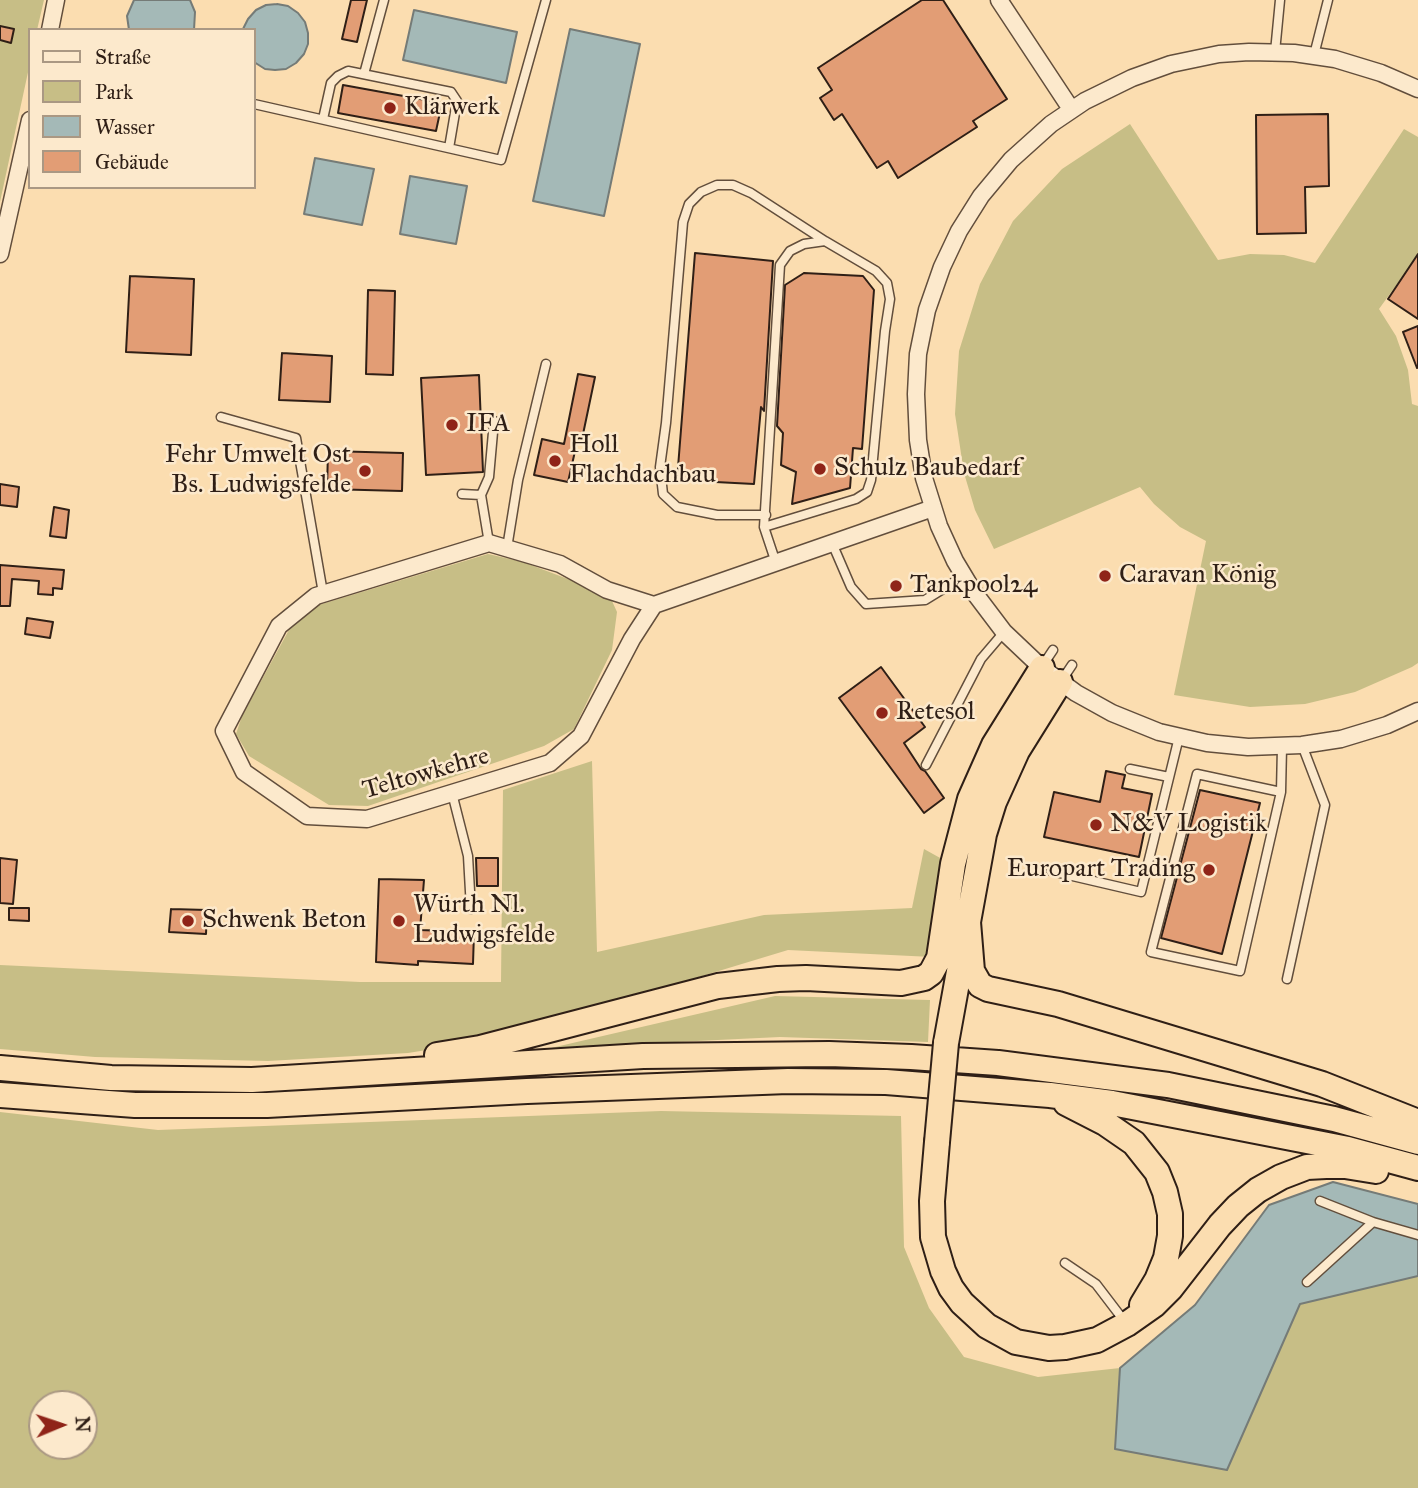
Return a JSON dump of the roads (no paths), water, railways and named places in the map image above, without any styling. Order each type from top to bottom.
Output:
[{"type":"highway","points":[[252,1080],[480,1048],[686,993],[738,983],[806,978],[893,983],[915,982],[924,978],[936,967],[957,921],[994,802],[1056,666]]},
{"type":"highway","points":[[957,921],[932,1201],[933,1237],[951,1289],[975,1317],[987,1326],[1016,1342],[1049,1348],[1089,1343],[1112,1334],[1127,1324],[1171,1288],[1238,1206],[1281,1177],[1307,1167],[1345,1166],[1418,1180]]},
{"type":"highway","points":[[957,921],[972,971],[980,985],[988,989],[1058,1004],[1322,1084],[1418,1122]]},
{"type":"highway","points":[[0,1069],[122,1078],[252,1080],[643,1056],[829,1054],[911,1057],[998,1063],[1168,1085],[1334,1119],[1418,1142]]},
{"type":"highway","points":[[0,1095],[135,1105],[267,1105],[503,1092],[788,1081],[886,1082],[1050,1095],[1112,1103],[1348,1149],[1418,1168]]},
{"type":"highway","points":[[1050,1095],[1105,1123],[1134,1143],[1157,1172],[1166,1192],[1170,1213],[1166,1258],[1149,1295],[1127,1324]]},
{"type":"street","points":[[50,28],[57,0]]},
{"type":"street","points":[[999,0],[1071,109]]},
{"type":"street","points":[[1418,89],[1381,73],[1314,55],[1275,52],[1219,54],[1171,64],[1115,85],[1071,109],[1031,140],[1011,160],[981,196],[954,240],[934,288],[921,335],[916,394],[918,440],[933,508],[947,544],[964,576],[1004,632],[1056,666],[1112,713],[1179,737],[1231,746],[1282,747],[1302,746],[1364,733],[1418,710]]},
{"type":"street","points":[[0,254],[28,129]]},
{"type":"street","points":[[489,543],[560,564],[607,590],[654,605],[933,508]]},
{"type":"street","name":"Teltowkehre","points":[[489,543],[323,593],[279,626],[224,731],[244,772],[307,816],[368,819],[550,763],[581,736],[632,639],[654,605]]},
{"type":"lane","points":[[364,74],[384,0]]},
{"type":"lane","points":[[256,104],[502,160],[547,0]]},
{"type":"lane","points":[[1275,52],[1280,0]]},
{"type":"lane","points":[[1314,55],[1328,0]]},
{"type":"lane","points":[[323,119],[331,83],[348,71],[451,92],[457,101],[449,148]]},
{"type":"lane","points":[[764,527],[856,499],[867,492],[871,480],[890,299],[887,283],[876,271],[751,193],[733,185],[717,185],[701,192],[689,204],[683,222],[660,467],[663,494],[677,507],[717,515],[766,515]]},
{"type":"lane","points":[[776,563],[764,527],[780,265],[790,251],[804,244],[825,241]]},
{"type":"lane","points":[[507,548],[518,480],[546,364]]},
{"type":"lane","points":[[221,417],[296,438],[323,593]]},
{"type":"lane","points":[[489,543],[481,495],[489,477],[494,421]]},
{"type":"lane","points":[[463,494],[481,495]]},
{"type":"lane","points":[[832,543],[851,587],[866,604],[925,600],[964,576]]},
{"type":"lane","points":[[926,765],[981,659],[1004,632]]},
{"type":"lane","points":[[1051,871],[1141,892],[1179,737]]},
{"type":"lane","points":[[1287,979],[1325,805],[1302,746]]},
{"type":"lane","points":[[1281,792],[1197,774],[1151,952],[1240,971],[1281,792],[1282,747]]},
{"type":"lane","points":[[1130,769],[1169,777]]},
{"type":"lane","points":[[452,793],[468,856],[471,909]]},
{"type":"lane","points":[[1320,1201],[1373,1222],[1418,1235]]},
{"type":"lane","points":[[1307,1282],[1373,1222]]},
{"type":"lane","points":[[1065,1264],[1096,1284],[1127,1324]]},
{"type":"water","points":[[134,0],[190,0],[195,12],[194,28],[129,28],[127,16]]},
{"type":"water","points":[[266,5],[288,6],[305,22],[308,44],[304,54],[286,69],[265,69],[256,63],[256,28],[244,28],[256,10]]},
{"type":"water","points":[[414,10],[517,32],[506,83],[403,60]]},
{"type":"water","points":[[570,29],[640,44],[604,216],[533,201]]},
{"type":"water","points":[[315,158],[374,169],[362,225],[304,214]]},
{"type":"water","points":[[410,176],[467,186],[456,244],[400,234]]},
{"type":"water","points":[[1333,1182],[1418,1204],[1418,1276],[1300,1304],[1227,1470],[1115,1449],[1120,1368],[1195,1305],[1269,1205]]},
{"type":"place","name":"Klärwerk","points":[[390,108]]},
{"type":"place","name":"IFA","points":[[452,425]]},
{"type":"place","name":"Holl Flachdachbau","points":[[555,461]]},
{"type":"place","name":"Schulz Baubedarf","points":[[820,469]]},
{"type":"place","name":"Fehr Umwelt Ost Bs. Ludwigsfelde","points":[[365,471]]},
{"type":"place","name":"Caravan König","points":[[1105,576]]},
{"type":"place","name":"Tankpool24","points":[[896,586]]},
{"type":"place","name":"Retesol","points":[[882,713]]},
{"type":"place","name":"N&V Logistik","points":[[1096,825]]},
{"type":"place","name":"Europart Trading","points":[[1209,870]]},
{"type":"place","name":"Schwenk Beton","points":[[188,921]]},
{"type":"place","name":"Würth Nl. Ludwigsfelde","points":[[399,921]]}]
